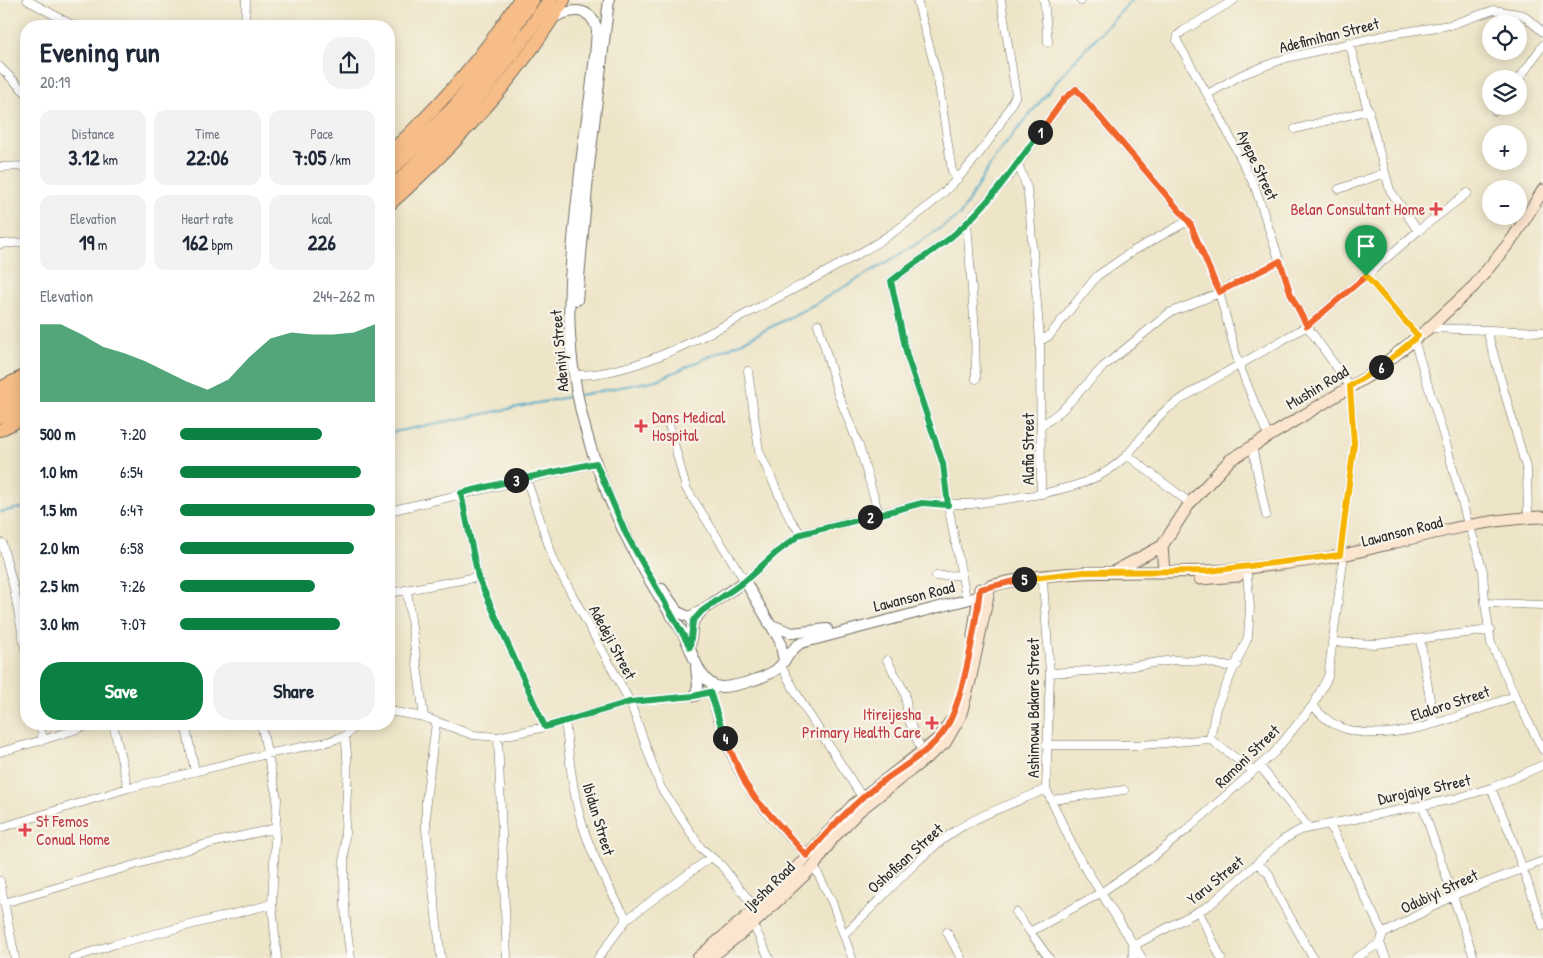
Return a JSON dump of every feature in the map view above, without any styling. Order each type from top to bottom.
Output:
[{"type":"highway","points":[[395,165],[453,109],[486,69],[532,0]]},
{"type":"highway","points":[[395,185],[425,157],[464,115],[525,38],[550,0]]},
{"type":"highway","points":[[0,401],[20,392]]},
{"type":"highway","points":[[0,416],[20,407]]},
{"type":"main road","points":[[395,147],[414,130],[478,58],[519,0]]},
{"type":"main road","points":[[395,199],[445,152],[486,108],[510,78],[564,0]]},
{"type":"main road","name":"Mushin Road","points":[[1162,546],[1190,503],[1230,460],[1387,362],[1429,328],[1479,279],[1513,238],[1543,190]]},
{"type":"main road","points":[[0,388],[20,378]]},
{"type":"main road","points":[[0,430],[20,420]]},
{"type":"main road","name":"Lawanson Road","points":[[985,591],[1043,582],[1099,579],[1216,579],[1247,575],[1342,559],[1470,527],[1528,517],[1543,517]]},
{"type":"main road","name":"Lawanson Road","points":[[1470,527],[1543,523]]},
{"type":"main road","points":[[1114,572],[1162,546],[1164,572]]},
{"type":"main road","name":"Lawanson Road","points":[[985,591],[1064,574],[1248,568],[1342,559]]},
{"type":"main road","name":"Ijesha Road","points":[[710,958],[754,924],[810,861],[848,822],[946,743],[958,723],[985,591]]},
{"type":"main road","name":"Ijesha Road","points":[[698,958],[810,861],[834,824],[862,797],[937,740],[948,726],[967,680]]},
{"type":"street","points":[[27,0],[63,20]]},
{"type":"street","points":[[245,20],[246,0]]},
{"type":"street","name":"Adeniyi Street","points":[[578,378],[577,291],[609,0]]},
{"type":"street","points":[[916,0],[938,79],[952,171],[958,179]]},
{"type":"street","points":[[578,378],[599,375],[643,361],[719,328],[875,245],[918,213],[958,179],[986,145],[1016,95],[1001,0]]},
{"type":"street","points":[[1044,0],[1048,42]]},
{"type":"street","name":"Ayepe Street","points":[[1234,0],[1178,35],[1177,41],[1208,94],[1255,187],[1291,295],[1307,326],[1350,386]]},
{"type":"street","name":"Adeniyi Street","points":[[552,19],[571,10],[582,11],[591,17],[597,29],[581,165],[570,290],[570,335],[586,422],[596,463],[626,534],[690,647],[694,659],[708,682],[724,687]]},
{"type":"street","name":"Adefimihan Street","points":[[1208,94],[1241,75],[1311,51],[1349,42],[1450,25],[1494,10],[1523,15],[1543,32]]},
{"type":"street","points":[[1349,42],[1369,110],[1377,149],[1390,190],[1418,231]]},
{"type":"street","points":[[1525,70],[1543,45]]},
{"type":"street","points":[[0,68],[20,87]]},
{"type":"street","points":[[966,592],[948,505],[943,464],[907,356],[891,281],[950,238],[967,222],[1018,164],[1064,99],[1076,89],[1188,221],[1206,257],[1219,292],[1239,365],[1268,436]]},
{"type":"street","points":[[1295,129],[1369,110]]},
{"type":"street","name":"Alafia Street","points":[[1018,164],[1029,204],[1040,341],[1042,494],[1088,483],[1107,472],[1127,455],[1153,423],[1167,410],[1202,386],[1307,326],[1418,231],[1467,193]]},
{"type":"street","points":[[0,167],[20,166]]},
{"type":"street","points":[[1339,189],[1385,173]]},
{"type":"street","points":[[1040,341],[1049,336],[1097,276],[1133,251],[1188,221]]},
{"type":"street","points":[[967,222],[976,379]]},
{"type":"street","points":[[0,244],[20,242]]},
{"type":"street","points":[[1042,425],[1062,410],[1104,366],[1169,314],[1219,292],[1280,261]]},
{"type":"street","points":[[1366,276],[1416,338],[1483,571],[1485,603],[1491,643],[1515,696],[1543,750]]},
{"type":"street","points":[[818,324],[838,394],[859,446],[878,514]]},
{"type":"street","points":[[1429,328],[1543,332]]},
{"type":"street","points":[[1487,331],[1527,471],[1528,517]]},
{"type":"street","points":[[748,371],[759,451],[790,519],[801,534]]},
{"type":"street","name":"Ramoni Street","points":[[1030,932],[1102,892],[1169,845],[1274,754],[1313,705],[1328,677],[1342,559],[1354,444],[1350,386]]},
{"type":"street","points":[[668,421],[686,488],[745,581],[780,642],[783,663],[803,705],[862,797]]},
{"type":"street","name":"Adeniyi Street","points":[[586,422],[629,530],[664,591],[682,615],[689,617],[702,611]]},
{"type":"street","points":[[1252,446],[1266,515]]},
{"type":"street","points":[[1127,455],[1190,503]]},
{"type":"street","points":[[395,510],[596,463]]},
{"type":"street","name":"Adedeji Street","points":[[526,478],[554,561],[630,702],[661,788],[683,823],[711,857],[721,864],[756,909]]},
{"type":"street","points":[[461,493],[478,577],[545,727]]},
{"type":"street","points":[[690,647],[693,621],[702,611],[745,581],[777,552],[801,534],[922,503],[948,505],[998,501],[1042,494]]},
{"type":"street","points":[[2,543],[20,621]]},
{"type":"street","points":[[936,576],[961,575]]},
{"type":"street","points":[[1210,739],[1216,708],[1248,637],[1250,607],[1247,575]]},
{"type":"street","points":[[395,592],[478,577]]},
{"type":"street","name":"Ashimowu Bakare Street","points":[[1043,582],[1050,673],[1046,745],[1046,789],[1076,853],[1142,958]]},
{"type":"street","points":[[408,590],[424,717]]},
{"type":"street","points":[[768,623],[792,633],[817,632],[966,592],[985,591]]},
{"type":"street","name":"Lawanson Road","points":[[724,687],[774,672],[793,648],[801,643],[985,591]]},
{"type":"street","points":[[1485,603],[1543,605]]},
{"type":"street","points":[[1332,642],[1376,644],[1490,630]]},
{"type":"street","points":[[1420,639],[1434,724]]},
{"type":"street","points":[[694,659],[698,676],[698,691],[694,696]]},
{"type":"street","points":[[887,660],[905,692],[908,718],[922,752]]},
{"type":"street","points":[[1050,673],[1106,670],[1173,660],[1204,661],[1223,666],[1237,665]]},
{"type":"street","points":[[395,712],[424,717],[473,735],[498,737],[545,727],[630,702],[694,696],[724,687]]},
{"type":"street","points":[[710,692],[724,737],[745,783],[763,808],[810,861],[844,933],[852,958]]},
{"type":"street","name":"Elaloro Street","points":[[1313,705],[1320,716],[1358,732],[1406,732],[1515,696]]},
{"type":"street","name":"Ibidun Street","points":[[565,721],[571,771],[584,828],[601,872],[627,919]]},
{"type":"street","points":[[436,723],[426,800],[426,829],[442,958]]},
{"type":"street","points":[[41,730],[43,740]]},
{"type":"street","points":[[0,752],[74,730]]},
{"type":"street","points":[[114,730],[128,788]]},
{"type":"street","points":[[186,730],[195,771]]},
{"type":"street","points":[[262,730],[273,773],[276,798],[272,904],[277,958]]},
{"type":"street","points":[[0,828],[128,788],[345,736],[352,730]]},
{"type":"street","points":[[345,736],[348,768],[344,914],[351,958]]},
{"type":"street","points":[[498,737],[507,958]]},
{"type":"street","points":[[1046,745],[1142,746],[1210,739],[1253,771]]},
{"type":"street","name":"Durojaiye Street","points":[[1308,827],[1330,825],[1454,799],[1491,788],[1543,765]]},
{"type":"street","points":[[1260,766],[1308,827]]},
{"type":"street","points":[[1491,788],[1543,926]]},
{"type":"street","name":"Oshofisan Street","points":[[844,933],[927,853],[952,834],[972,821],[1046,789]]},
{"type":"street","points":[[1052,800],[1124,790]]},
{"type":"street","points":[[1422,805],[1474,958]]},
{"type":"street","points":[[1330,825],[1383,934],[1380,943],[1356,958]]},
{"type":"street","name":"Yaru Street","points":[[1133,946],[1199,912],[1225,893],[1283,840],[1308,827]]},
{"type":"street","points":[[4,903],[194,848],[276,828]]},
{"type":"street","points":[[598,958],[627,919],[711,857]]},
{"type":"street","name":"Odubiyi Street","points":[[1383,934],[1454,895],[1543,862]]},
{"type":"street","points":[[1257,863],[1269,874],[1276,892],[1313,958]]},
{"type":"street","points":[[0,881],[15,958]]},
{"type":"street","points":[[72,958],[115,944],[272,904]]},
{"type":"street","points":[[1016,912],[1049,958]]},
{"type":"street","points":[[1199,912],[1221,958]]},
{"type":"street","points":[[754,924],[769,958]]},
{"type":"street","points":[[948,932],[961,958]]},
{"type":"street","points":[[1380,943],[1386,958]]},
{"type":"street","points":[[1133,946],[1133,958]]},
{"type":"waterway","points":[[580,395],[657,380],[740,343],[813,305],[906,251],[960,215],[995,157],[1072,63],[1132,0]]},
{"type":"waterway","points":[[395,432],[573,396]]},
{"type":"waterway","points":[[0,512],[20,508]]},
{"type":"place","name":"Belan Consultant Home","points":[[1436,209]]},
{"type":"place","name":"Dans Medical Hospital","points":[[641,426]]},
{"type":"place","name":"Itireijesha Primary Health Care","points":[[932,723]]},
{"type":"place","name":"St Femos Conual Home","points":[[25,830]]},
{"type":"route","points":[[1076,89],[1190,223],[1206,257],[1219,292],[1280,261],[1291,295],[1307,326],[1366,276],[1418,336],[1370,375],[1350,386],[1354,444],[1340,555],[1248,568],[1209,571],[1084,572],[1006,582],[980,589],[974,634],[955,708],[948,726],[937,740],[852,806],[807,856],[763,808],[745,783],[724,737],[710,692],[694,696],[630,702],[545,727],[478,577],[461,493],[596,463],[638,558],[690,647],[693,621],[702,611],[745,581],[777,552],[801,534],[853,522],[905,506],[922,503],[948,505],[943,464],[907,356],[890,283],[950,238],[967,222],[1011,174],[1064,99],[1076,89]]}]
